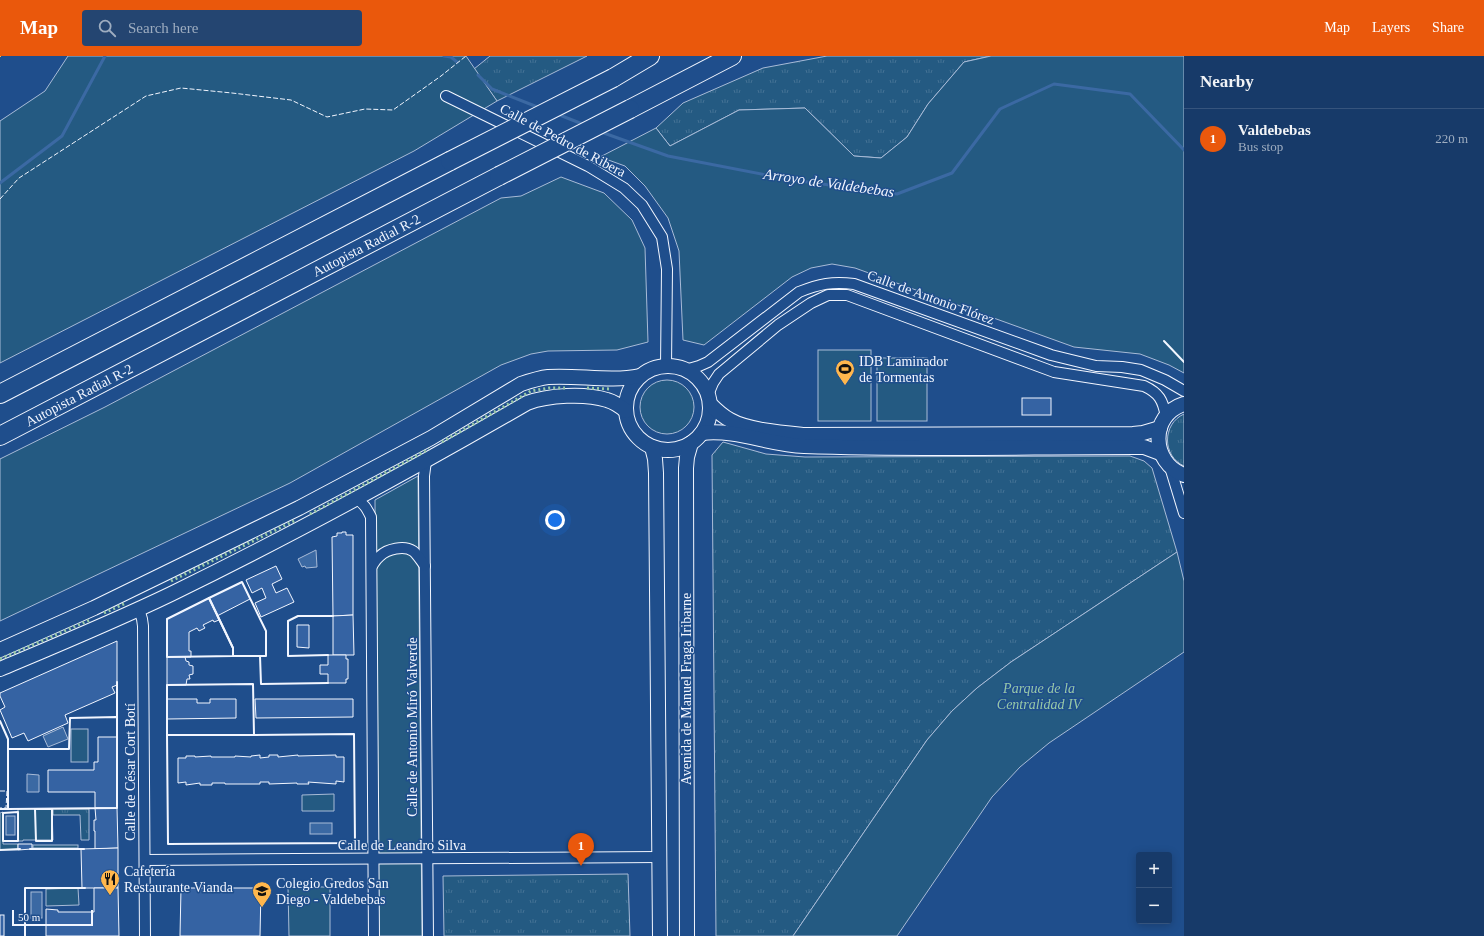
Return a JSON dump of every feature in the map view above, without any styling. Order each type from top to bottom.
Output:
[{"type":"highway","points":[[0,394],[613,78],[650,56]]},
{"type":"highway","name":"Autopista Radial R-2","points":[[0,436],[732,56]]},
{"type":"street","name":"Calle de Pedro de Ribera","points":[[446,96],[588,166],[624,188],[642,205],[662,237],[667,269],[666,366]]},
{"type":"street","name":"Calle de Antonio Flórez","points":[[685,370],[708,362],[800,292],[836,282],[854,284],[1056,357],[1096,366],[1122,367],[1141,370],[1165,380],[1184,391]]},
{"type":"street","name":"Calle de Antonio Flórez","points":[[709,400],[713,382],[719,374],[778,325],[811,303],[828,295],[847,295],[1054,372],[1144,386],[1154,391],[1160,398],[1163,422]]},
{"type":"street","points":[[666,366],[685,370],[695,376],[703,384],[709,400],[710,417],[702,433],[691,443],[679,449],[665,450],[652,447],[642,441],[634,433],[628,422],[626,411],[630,389],[640,376],[648,371],[666,366]]},
{"type":"street","points":[[0,650],[130,591],[299,508],[431,438],[521,384],[548,377],[620,379],[640,376]]},
{"type":"street","points":[[0,669],[185,587],[356,499],[527,403],[540,398],[562,396],[598,398],[613,402],[626,411]]},
{"type":"street","points":[[709,400],[726,418],[741,425],[804,435],[1133,434],[1143,433],[1163,422],[1173,410],[1184,404]]},
{"type":"street","points":[[1163,422],[1158,441],[1160,453],[1170,467],[1178,473],[1184,475]]},
{"type":"street","points":[[702,433],[725,432],[779,444],[803,446],[1133,447],[1144,448],[1160,453]]},
{"type":"street","name":"Avenida de Manuel Fraga Iribarne","points":[[687,936],[686,468],[691,443]]},
{"type":"street","name":"Avenida de Manuel Fraga Iribarne","points":[[652,447],[656,473],[660,936]]},
{"type":"street","name":"Calle de Antonio Miró Valverde","points":[[426,461],[424,476],[428,936]]},
{"type":"street","points":[[1170,467],[1184,513]]},
{"type":"street","points":[[356,499],[362,502],[367,508],[371,517],[374,936]]},
{"type":"street","points":[[372,566],[380,556],[392,550],[402,549],[411,550],[418,556],[425,566]]},
{"type":"street","name":"Calle de César Cort Botí","points":[[138,609],[143,626],[145,936]]},
{"type":"street","name":"Calle de Leandro Silva","points":[[144,860],[659,857]]},
{"type":"green space","points":[[68,56],[466,56],[497,101],[414,151],[0,363],[0,121],[45,91]]},
{"type":"green space","points":[[490,56],[587,56],[497,101],[474,69]]},
{"type":"green space","points":[[827,56],[991,56],[964,62],[928,104],[907,137],[881,158],[854,156],[805,108],[739,110],[670,146],[656,128],[683,103],[763,68]]},
{"type":"green space","points":[[991,56],[1184,56],[1184,373],[1169,365],[1140,354],[1074,347],[855,268],[832,264],[811,268],[792,277],[704,345],[683,340],[679,251],[668,218],[645,186],[625,166],[600,157],[656,128],[670,146],[739,110],[805,108],[854,156],[881,158],[907,137],[928,104],[964,62]]},
{"type":"green space","points":[[561,177],[604,193],[632,220],[645,248],[648,342],[617,350],[548,351],[531,354],[501,365],[290,483],[0,621],[0,459],[105,407],[501,198],[521,196]]},
{"type":"green space","name":"IDB Laminador de Tormentas","points":[[818,350],[871,350],[871,421],[818,421]]},
{"type":"green space","name":"IDB Laminador de Tormentas","points":[[877,358],[927,358],[927,421],[877,421]]},
{"type":"green space","points":[[662,380],[672,380],[682,384],[690,392],[694,402],[694,412],[690,422],[682,430],[672,434],[662,434],[652,430],[644,422],[640,412],[640,402],[644,392],[652,384]]},
{"type":"green space","points":[[1184,414],[1184,466],[1172,455],[1168,440],[1172,425]]},
{"type":"green space","points":[[723,442],[766,454],[805,457],[1130,456],[1144,461],[1152,468],[1177,552],[1011,662],[977,688],[952,711],[927,740],[793,936],[716,936],[712,455]]},
{"type":"green space","points":[[418,476],[422,936],[378,936],[375,500]]},
{"type":"green space","name":"Parque de la Centralidad IV","points":[[1177,552],[1184,581],[1184,652],[1049,743],[1020,767],[992,797],[897,936],[793,936],[927,740],[952,711],[977,688],[1011,662]]},
{"type":"green space","points":[[71,729],[88,729],[88,762],[71,762]]},
{"type":"green space","points":[[334,794],[334,811],[302,811],[302,795]]},
{"type":"green space","points":[[18,809],[52,809],[53,840],[18,841]]},
{"type":"green space","points":[[53,809],[89,809],[89,840],[81,840],[80,815],[53,815]]},
{"type":"green space","points":[[3,812],[3,844],[18,844],[18,850],[0,850],[0,813]]},
{"type":"green space","points":[[33,845],[78,845],[78,848],[33,848]]},
{"type":"green space","points":[[628,874],[630,936],[444,936],[443,876]]},
{"type":"green space","points":[[288,887],[330,887],[330,936],[289,936]]},
{"type":"green space","points":[[78,888],[79,905],[46,906],[46,889]]},
{"type":"shaded area","points":[[316,550],[317,567],[302,567],[298,559]]},
{"type":"shaded area","points":[[63,727],[68,739],[48,747],[43,736]]},
{"type":"shaded area","points":[[27,774],[39,775],[39,792],[27,792]]},
{"type":"shaded area","points":[[6,816],[15,816],[15,835],[6,835]]},
{"type":"shaded area","points":[[310,823],[332,823],[332,834],[310,834]]},
{"type":"shaded area","points":[[31,892],[42,892],[42,918],[31,918]]},
{"type":"building","points":[[1022,398],[1051,398],[1051,415],[1022,415]]},
{"type":"building","points":[[346,532],[346,535],[353,535],[353,615],[333,616],[332,537],[337,536],[337,533]]},
{"type":"building","points":[[276,566],[282,579],[272,584],[276,593],[287,588],[294,602],[261,617],[255,603],[266,598],[262,588],[252,593],[246,580]]},
{"type":"building","points":[[242,582],[250,599],[217,616],[209,598]]},
{"type":"building","points":[[209,598],[219,620],[214,622],[213,620],[203,625],[205,628],[199,631],[197,628],[189,632],[189,651],[191,651],[191,657],[167,657],[167,619]]},
{"type":"building","points":[[353,615],[354,655],[333,655],[333,616]]},
{"type":"building","points":[[297,625],[309,625],[309,648],[297,647]]},
{"type":"building","points":[[117,641],[117,685],[112,687],[115,693],[65,715],[68,723],[28,741],[24,733],[12,738],[0,710],[5,707],[0,693]]},
{"type":"building","points":[[328,655],[346,655],[346,659],[348,659],[348,679],[346,679],[346,683],[328,683],[328,674],[320,674],[320,665],[328,665]]},
{"type":"building","points":[[167,657],[185,657],[186,661],[189,662],[189,665],[193,666],[193,674],[189,675],[190,679],[187,679],[186,685],[167,685]]},
{"type":"building","points":[[167,699],[197,699],[197,703],[210,703],[210,699],[236,699],[236,718],[167,719]]},
{"type":"building","points":[[255,699],[353,699],[353,717],[256,718]]},
{"type":"building","points":[[98,737],[117,737],[117,808],[95,808],[95,792],[48,792],[48,770],[94,770],[94,762],[98,762]]},
{"type":"building","points":[[260,755],[260,758],[269,757],[269,755],[278,755],[278,757],[298,755],[336,755],[336,757],[344,757],[344,782],[336,781],[336,784],[308,782],[309,784],[269,784],[269,782],[260,782],[260,784],[212,783],[212,785],[200,785],[200,783],[186,785],[186,782],[178,783],[178,758],[186,758],[186,756],[251,757]]},
{"type":"building","points":[[95,808],[117,808],[118,848],[95,849]]},
{"type":"building","points":[[18,844],[32,844],[32,849],[18,850]]},
{"type":"building","points":[[118,848],[118,888],[82,888],[81,849]]},
{"type":"building","points":[[94,888],[118,888],[119,936],[46,936],[46,909],[58,910],[58,912],[94,912]]},
{"type":"building","points":[[181,888],[261,888],[260,936],[180,936]]},
{"type":"building","points":[[0,915],[4,915],[4,936],[0,936]]},
{"type":"waterway","name":"Arroyo de Valdebebas","points":[[0,183],[62,136],[105,56]]},
{"type":"waterway","name":"Arroyo de Valdebebas","points":[[444,56],[451,57],[457,62]]},
{"type":"waterway","name":"Arroyo de Valdebebas","points":[[478,75],[492,89],[540,108]]},
{"type":"waterway","name":"Arroyo de Valdebebas","points":[[601,132],[668,156],[792,180],[897,194],[952,173],[1000,109],[1054,84],[1130,94],[1184,150]]},
{"type":"waterway","name":"Arroyo de Valdebebas","points":[[557,114],[585,125]]},
{"type":"hedge","points":[[442,442],[531,391],[549,388],[565,388]]},
{"type":"hedge","points":[[587,388],[611,389]]},
{"type":"hedge","points":[[310,514],[429,449]]},
{"type":"hedge","points":[[171,581],[296,520]]},
{"type":"hedge","points":[[104,613],[126,603]]},
{"type":"hedge","points":[[0,659],[90,620]]},
{"type":"fence","points":[[0,199],[19,178],[146,96],[181,88],[232,93],[291,100],[327,117],[365,109],[393,110],[441,76],[466,56]]},
{"type":"fence","points":[[0,791],[7,791],[6,808],[0,808]]},
{"type":"wall","points":[[1164,341],[1184,362]]},
{"type":"wall","points":[[242,582],[266,631],[266,656],[233,656],[233,648],[209,598],[242,582]]},
{"type":"wall","points":[[209,598],[233,648],[233,656],[167,657],[167,619],[209,598]]},
{"type":"wall","points":[[328,655],[288,656],[288,621],[298,616],[333,616]]},
{"type":"wall","points":[[260,656],[261,684],[328,683]]},
{"type":"wall","points":[[115,717],[117,717],[117,682]]},
{"type":"wall","points":[[253,684],[254,735],[167,735],[167,685],[253,684]]},
{"type":"wall","points":[[117,717],[117,808],[8,809],[8,749],[69,749],[70,718],[117,717]]},
{"type":"wall","points":[[0,721],[8,739],[8,749],[10,749]]},
{"type":"wall","points":[[167,735],[168,844],[355,843],[354,734],[254,735]]},
{"type":"wall","points":[[0,809],[8,809]]},
{"type":"wall","points":[[35,809],[52,809],[52,841],[36,841],[35,809]]},
{"type":"wall","points":[[18,812],[18,841],[3,841],[3,813],[18,812]]},
{"type":"wall","points":[[0,850],[20,849]]},
{"type":"wall","points":[[30,849],[84,849]]},
{"type":"wall","points":[[25,936],[25,888],[85,888]]},
{"type":"place","name":"IDB Laminador de Tormentas","points":[[845,386]]},
{"type":"place","name":"Valdebebas","points":[[581,866]]},
{"type":"place","name":"Cafetería Restaurante Vianda","points":[[110,896]]},
{"type":"place","name":"Colegio Gredos San Diego - Valdebebas","points":[[262,908]]}]
